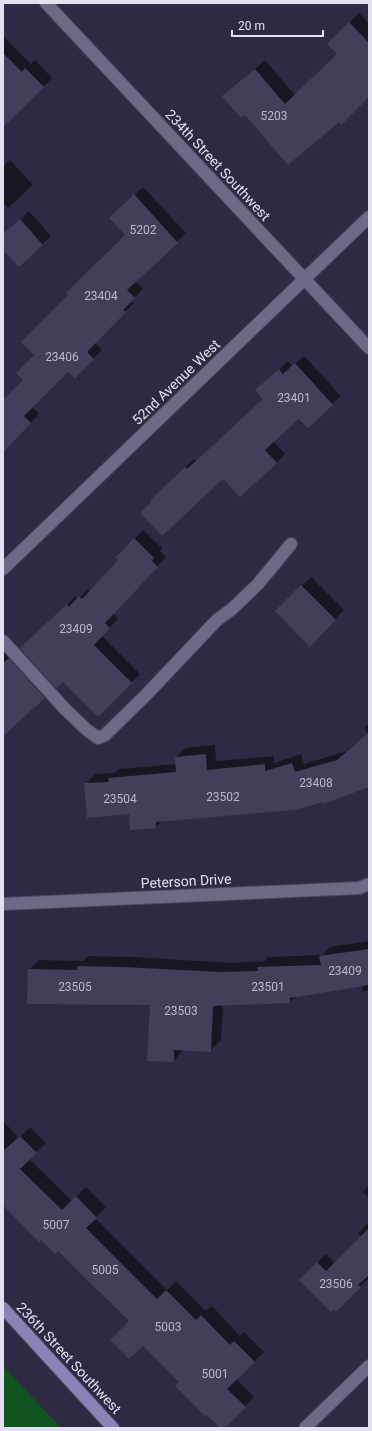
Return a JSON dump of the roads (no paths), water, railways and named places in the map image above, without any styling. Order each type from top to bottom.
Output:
[{"type":"main road","name":"236th Street Southwest","points":[[3,1308],[113,1428]]},
{"type":"street","name":"234th Street Southwest","points":[[46,3],[369,348]]},
{"type":"street","name":"52nd Avenue West","points":[[3,569],[369,217]]},
{"type":"street","points":[[3,641],[64,709],[98,738],[105,735],[145,696],[217,620],[232,609],[258,584],[291,544]]},
{"type":"street","name":"Peterson Drive","points":[[3,904],[359,888],[369,884]]},
{"type":"street","points":[[305,1428],[369,1366]]}]
